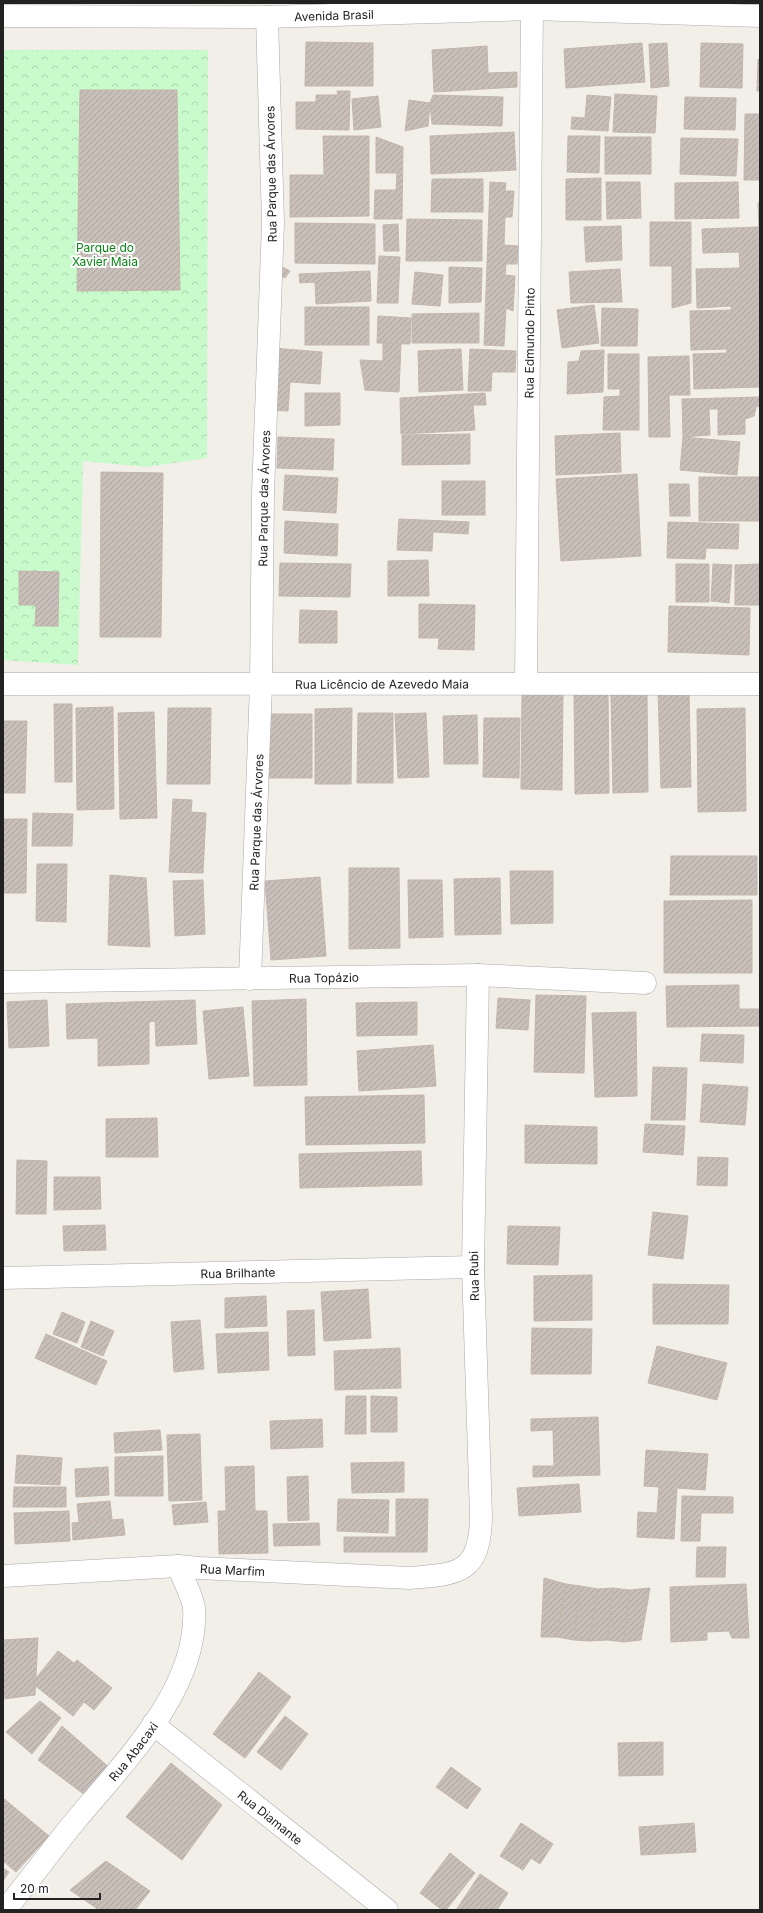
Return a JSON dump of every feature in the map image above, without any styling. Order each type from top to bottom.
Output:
[{"type":"street","name":"Avenida Brasil","points":[[3,16],[267,17],[532,6],[760,16]]},
{"type":"street","name":"Rua Edmundo Pinto","points":[[526,682],[532,6]]},
{"type":"street","name":"Rua Parque das Árvores","points":[[250,979],[262,685],[263,493],[273,223],[267,17]]},
{"type":"street","name":"Rua Licêncio de Azevedo Maia","points":[[3,684],[262,685],[526,682],[760,684]]},
{"type":"street","name":"Rua Topázio","points":[[3,982],[478,975],[645,983]]},
{"type":"street","name":"Rua Rubi","points":[[461,1570],[470,1562],[481,1538],[478,1360],[473,1267],[478,975]]},
{"type":"street","name":"Rua Brilhante","points":[[3,1278],[473,1267]]},
{"type":"street","name":"Rua Marfim","points":[[3,1576],[178,1566],[410,1578],[444,1575],[461,1570]]},
{"type":"street","name":"Rua Abacaxi","points":[[5,1910],[76,1820],[117,1773],[153,1724],[179,1681],[188,1659],[193,1632],[194,1606],[178,1566]]},
{"type":"street","name":"Rua Diamante","points":[[153,1724],[388,1910]]},
{"type":"green space","name":"Parque do Xavier Maia","points":[[3,50],[208,50],[207,458],[146,467],[83,461],[78,665],[3,660]]},
{"type":"building","points":[[306,42],[373,43],[373,86],[305,86]]},
{"type":"building","points":[[642,43],[645,82],[566,88],[564,49]]},
{"type":"building","points":[[667,43],[669,86],[651,88],[649,44]]},
{"type":"building","points":[[701,43],[743,44],[742,88],[700,87]]},
{"type":"building","points":[[487,46],[488,73],[517,72],[517,87],[434,92],[432,50]]},
{"type":"building","points":[[758,59],[760,59],[760,91],[757,91]]},
{"type":"building","points":[[80,90],[177,90],[180,290],[77,291]]},
{"type":"building","points":[[337,91],[350,91],[349,130],[296,129],[296,102],[316,102],[316,95],[338,95]]},
{"type":"building","points":[[615,94],[657,96],[655,133],[613,132]]},
{"type":"building","points":[[433,95],[503,97],[502,126],[432,124],[430,103]]},
{"type":"building","points":[[587,95],[611,97],[608,131],[571,129],[572,117],[585,118]]},
{"type":"building","points":[[378,96],[381,127],[354,130],[352,99]]},
{"type":"building","points":[[685,97],[736,98],[735,130],[684,129]]},
{"type":"building","points":[[409,100],[430,103],[428,126],[405,131]]},
{"type":"building","points":[[745,114],[760,114],[760,180],[744,180]]},
{"type":"building","points":[[514,132],[516,170],[431,174],[430,136]]},
{"type":"building","points":[[323,136],[369,136],[369,216],[290,217],[290,175],[324,175]]},
{"type":"building","points":[[568,136],[600,136],[599,173],[567,172]]},
{"type":"building","points":[[376,137],[403,147],[402,219],[374,219],[375,190],[396,190],[397,173],[376,173]]},
{"type":"building","points":[[605,137],[651,137],[651,174],[605,174]]},
{"type":"building","points":[[681,138],[738,139],[736,176],[680,174]]},
{"type":"building","points":[[601,178],[601,220],[566,220],[566,179]]},
{"type":"building","points":[[432,179],[483,179],[483,212],[431,212]]},
{"type":"building","points":[[490,182],[506,183],[505,191],[514,191],[512,217],[505,217],[504,245],[518,246],[517,264],[506,264],[505,275],[515,276],[513,311],[506,308],[504,346],[484,345]]},
{"type":"building","points":[[606,182],[640,182],[641,218],[607,219]]},
{"type":"building","points":[[738,182],[739,218],[675,219],[675,183]]},
{"type":"building","points":[[760,202],[760,387],[694,389],[693,354],[727,353],[727,349],[691,350],[690,311],[731,310],[731,306],[697,308],[696,269],[740,268],[739,252],[703,253],[702,229],[759,227],[758,203]]},
{"type":"building","points":[[407,219],[482,220],[482,261],[406,261]]},
{"type":"building","points":[[650,222],[691,222],[691,303],[672,308],[672,266],[650,266]]},
{"type":"building","points":[[295,223],[375,224],[375,264],[295,263]]},
{"type":"building","points":[[398,224],[399,251],[384,251],[383,225]]},
{"type":"building","points":[[621,226],[622,260],[586,262],[584,227]]},
{"type":"building","points":[[379,256],[400,257],[398,303],[377,303]]},
{"type":"building","points":[[282,267],[290,271],[285,278],[278,274]]},
{"type":"building","points":[[449,267],[482,268],[481,302],[449,303]]},
{"type":"building","points":[[620,269],[622,302],[571,303],[569,272]]},
{"type":"building","points":[[370,271],[371,301],[316,304],[315,282],[300,283],[299,274]]},
{"type":"building","points":[[415,272],[443,275],[440,306],[412,304]]},
{"type":"building","points":[[594,305],[599,343],[562,348],[557,310]]},
{"type":"building","points":[[305,307],[369,307],[369,345],[305,345]]},
{"type":"building","points":[[602,308],[638,309],[637,346],[601,346]]},
{"type":"building","points":[[479,313],[479,343],[412,343],[412,314]]},
{"type":"building","points":[[378,316],[411,318],[410,344],[377,343]]},
{"type":"building","points":[[383,343],[401,344],[399,392],[365,390],[360,360],[383,361]]},
{"type":"building","points":[[272,348],[322,352],[320,384],[290,382],[288,411],[268,410]]},
{"type":"building","points":[[461,349],[463,390],[419,392],[418,351]]},
{"type":"building","points":[[470,349],[516,351],[515,372],[492,372],[491,391],[468,391]]},
{"type":"building","points":[[604,350],[603,392],[567,394],[568,362],[579,361],[581,351]]},
{"type":"building","points":[[608,354],[639,354],[639,430],[603,430],[604,397],[620,396],[620,389],[608,389]]},
{"type":"building","points":[[689,356],[690,395],[669,395],[670,437],[649,437],[648,357]]},
{"type":"building","points":[[305,393],[340,393],[340,425],[305,426]]},
{"type":"building","points":[[485,393],[486,405],[473,405],[475,430],[401,434],[400,398]]},
{"type":"building","points":[[760,397],[760,406],[756,407],[754,416],[745,419],[745,434],[718,435],[718,409],[709,409],[710,435],[683,437],[682,399]]},
{"type":"building","points":[[620,433],[621,472],[556,475],[555,436]]},
{"type":"building","points":[[470,434],[470,464],[402,465],[402,435]]},
{"type":"building","points":[[278,437],[334,439],[333,470],[277,468]]},
{"type":"building","points":[[683,437],[740,442],[737,475],[680,470]]},
{"type":"building","points":[[101,472],[163,473],[161,637],[100,637]]},
{"type":"building","points":[[637,474],[641,556],[561,561],[556,479]]},
{"type":"building","points":[[285,475],[338,478],[336,513],[283,510]]},
{"type":"building","points":[[699,477],[760,477],[760,521],[699,521]]},
{"type":"building","points":[[442,481],[485,481],[485,515],[442,515]]},
{"type":"building","points":[[669,484],[689,484],[690,516],[670,516]]},
{"type":"building","points":[[399,519],[469,522],[468,534],[433,532],[432,551],[397,550]]},
{"type":"building","points":[[285,521],[338,524],[337,556],[284,553]]},
{"type":"building","points":[[668,522],[739,524],[738,549],[706,548],[705,559],[667,558]]},
{"type":"building","points":[[428,560],[429,596],[388,596],[388,561]]},
{"type":"building","points":[[280,563],[351,564],[350,597],[279,596]]},
{"type":"building","points":[[676,564],[709,564],[709,602],[676,602]]},
{"type":"building","points":[[713,564],[732,565],[729,603],[711,601]]},
{"type":"building","points":[[759,564],[759,605],[735,605],[735,565]]},
{"type":"building","points":[[19,571],[59,572],[58,626],[35,626],[36,605],[19,605]]},
{"type":"building","points":[[419,604],[475,605],[474,650],[438,649],[439,638],[419,638]]},
{"type":"building","points":[[669,606],[750,608],[749,655],[668,652]]},
{"type":"building","points":[[300,610],[337,611],[337,643],[299,643]]},
{"type":"building","points":[[689,690],[691,787],[661,788],[658,691]]},
{"type":"building","points":[[608,692],[609,793],[575,794],[574,693]]},
{"type":"building","points":[[522,693],[563,693],[562,790],[521,789]]},
{"type":"building","points":[[611,695],[647,695],[648,792],[613,793]]},
{"type":"building","points":[[54,704],[72,704],[72,782],[55,782]]},
{"type":"building","points":[[113,707],[114,809],[77,810],[76,708]]},
{"type":"building","points":[[168,708],[211,708],[210,784],[167,784]]},
{"type":"building","points":[[352,708],[351,784],[315,784],[315,709]]},
{"type":"building","points":[[745,708],[746,811],[698,812],[697,709]]},
{"type":"building","points":[[154,712],[157,818],[120,819],[118,713]]},
{"type":"building","points":[[358,713],[393,713],[393,783],[357,783]]},
{"type":"building","points":[[426,713],[429,777],[398,778],[395,714]]},
{"type":"building","points":[[265,714],[312,714],[312,778],[264,778]]},
{"type":"building","points":[[477,715],[478,764],[444,764],[443,716]]},
{"type":"building","points":[[484,718],[520,718],[519,778],[483,777]]},
{"type":"building","points":[[3,721],[27,721],[25,793],[3,793]]},
{"type":"building","points":[[173,799],[192,800],[191,812],[206,813],[203,873],[169,872]]},
{"type":"building","points":[[33,813],[73,814],[72,846],[32,846]]},
{"type":"building","points":[[3,819],[27,819],[26,893],[3,893]]},
{"type":"building","points":[[671,856],[757,856],[757,895],[670,895]]},
{"type":"building","points":[[37,864],[67,864],[66,922],[36,921]]},
{"type":"building","points":[[349,868],[399,868],[400,948],[349,949]]},
{"type":"building","points":[[510,871],[553,871],[553,923],[511,924]]},
{"type":"building","points":[[110,875],[146,878],[150,947],[108,945]]},
{"type":"building","points":[[320,877],[326,956],[271,960],[265,881]]},
{"type":"building","points":[[500,878],[501,934],[455,935],[454,879]]},
{"type":"building","points":[[203,880],[205,934],[175,936],[173,881]]},
{"type":"building","points":[[408,880],[442,880],[443,937],[409,938]]},
{"type":"building","points":[[752,900],[752,973],[664,973],[664,901]]},
{"type":"building","points":[[739,985],[739,1009],[760,1009],[760,1026],[667,1027],[666,986]]},
{"type":"building","points":[[536,995],[586,996],[584,1073],[534,1072]]},
{"type":"building","points":[[498,998],[530,1000],[528,1030],[496,1028]]},
{"type":"building","points":[[306,999],[307,1085],[254,1086],[252,1001]]},
{"type":"building","points":[[47,1000],[49,1046],[9,1048],[7,1002]]},
{"type":"building","points":[[195,1000],[197,1044],[156,1046],[155,1021],[149,1022],[149,1064],[98,1066],[98,1038],[67,1039],[66,1004]]},
{"type":"building","points":[[417,1002],[417,1035],[357,1036],[356,1003]]},
{"type":"building","points":[[243,1007],[249,1076],[209,1079],[203,1011]]},
{"type":"building","points":[[636,1012],[637,1096],[595,1097],[592,1013]]},
{"type":"building","points":[[702,1034],[744,1035],[743,1063],[700,1061]]},
{"type":"building","points":[[433,1045],[436,1086],[359,1091],[357,1051]]},
{"type":"building","points":[[653,1067],[687,1068],[685,1120],[651,1120]]},
{"type":"building","points":[[703,1084],[748,1087],[745,1125],[700,1122]]},
{"type":"building","points":[[424,1095],[425,1143],[306,1145],[305,1097]]},
{"type":"building","points":[[157,1118],[158,1157],[106,1157],[106,1119]]},
{"type":"building","points":[[645,1124],[685,1126],[683,1155],[643,1152]]},
{"type":"building","points":[[525,1125],[597,1127],[597,1164],[525,1163]]},
{"type":"building","points":[[421,1151],[422,1185],[300,1188],[299,1154]]},
{"type":"building","points":[[698,1157],[728,1158],[727,1186],[697,1185]]},
{"type":"building","points":[[17,1160],[47,1161],[46,1214],[16,1214]]},
{"type":"building","points":[[54,1177],[100,1177],[101,1209],[54,1210]]},
{"type":"building","points":[[653,1212],[688,1216],[683,1259],[648,1255]]},
{"type":"building","points":[[105,1225],[106,1250],[64,1251],[63,1226]]},
{"type":"building","points":[[508,1226],[560,1227],[558,1265],[507,1264]]},
{"type":"building","points":[[592,1275],[592,1320],[534,1321],[534,1276]]},
{"type":"building","points":[[653,1284],[729,1285],[728,1324],[653,1324]]},
{"type":"building","points":[[368,1289],[371,1338],[324,1341],[321,1292]]},
{"type":"building","points":[[266,1296],[267,1326],[225,1328],[225,1298]]},
{"type":"building","points":[[314,1310],[315,1355],[288,1356],[287,1311]]},
{"type":"building","points":[[62,1312],[85,1322],[77,1343],[53,1334]]},
{"type":"building","points":[[200,1320],[204,1369],[174,1372],[171,1322]]},
{"type":"building","points":[[91,1321],[114,1331],[103,1356],[81,1347]]},
{"type":"building","points":[[532,1328],[592,1329],[591,1374],[531,1374]]},
{"type":"building","points":[[268,1332],[269,1370],[218,1373],[216,1334]]},
{"type":"building","points":[[46,1334],[107,1361],[96,1385],[35,1358]]},
{"type":"building","points":[[657,1346],[727,1363],[717,1400],[648,1383]]},
{"type":"building","points":[[400,1348],[401,1388],[335,1390],[334,1351]]},
{"type":"building","points":[[346,1396],[366,1396],[366,1434],[345,1434]]},
{"type":"building","points":[[371,1396],[397,1397],[397,1432],[371,1432]]},
{"type":"building","points":[[598,1417],[600,1475],[533,1477],[533,1466],[554,1466],[553,1430],[531,1431],[531,1419]]},
{"type":"building","points":[[322,1419],[323,1447],[271,1449],[270,1421]]},
{"type":"building","points":[[160,1430],[162,1450],[115,1453],[114,1433]]},
{"type":"building","points":[[200,1434],[202,1500],[169,1501],[167,1435]]},
{"type":"building","points":[[646,1450],[708,1454],[705,1490],[677,1488],[674,1539],[637,1537],[638,1512],[657,1513],[659,1487],[644,1486]]},
{"type":"building","points":[[17,1455],[62,1458],[60,1485],[15,1483]]},
{"type":"building","points":[[163,1456],[163,1496],[115,1496],[115,1457]]},
{"type":"building","points":[[404,1462],[404,1492],[352,1493],[351,1463]]},
{"type":"building","points":[[254,1466],[255,1511],[267,1511],[268,1553],[219,1554],[218,1511],[226,1511],[225,1467]]},
{"type":"building","points":[[108,1467],[109,1495],[76,1497],[75,1469]]},
{"type":"building","points":[[308,1476],[309,1520],[288,1521],[287,1477]]},
{"type":"building","points":[[579,1484],[581,1512],[519,1516],[517,1488]]},
{"type":"building","points":[[14,1487],[66,1487],[66,1507],[13,1507]]},
{"type":"building","points":[[682,1496],[733,1497],[733,1513],[701,1513],[700,1541],[681,1541]]},
{"type":"building","points":[[338,1499],[389,1500],[388,1533],[337,1531]]},
{"type":"building","points":[[396,1499],[428,1499],[427,1552],[344,1552],[344,1537],[396,1537]]},
{"type":"building","points":[[110,1501],[112,1519],[79,1522],[77,1504]]},
{"type":"building","points":[[206,1502],[208,1522],[174,1525],[172,1505]]},
{"type":"building","points":[[69,1511],[70,1541],[15,1544],[14,1513]]},
{"type":"building","points":[[123,1519],[125,1535],[73,1540],[72,1523]]},
{"type":"building","points":[[319,1523],[320,1545],[274,1546],[273,1524]]},
{"type":"building","points":[[697,1547],[726,1547],[725,1577],[696,1577]]},
{"type":"building","points":[[544,1578],[566,1584],[557,1637],[541,1637]]},
{"type":"building","points":[[566,1584],[580,1586],[574,1640],[557,1637]]},
{"type":"building","points":[[746,1584],[749,1638],[732,1638],[729,1631],[707,1632],[707,1640],[671,1642],[670,1587]]},
{"type":"building","points":[[580,1586],[598,1589],[589,1641],[574,1640]]},
{"type":"building","points":[[612,1588],[630,1590],[624,1642],[608,1640]]},
{"type":"building","points":[[612,1588],[608,1640],[589,1641],[598,1589]]},
{"type":"building","points":[[650,1588],[641,1640],[624,1642],[630,1590]]},
{"type":"building","points":[[38,1638],[35,1695],[3,1699],[3,1640]]},
{"type":"building","points":[[58,1651],[74,1663],[77,1660],[112,1688],[94,1710],[84,1702],[73,1716],[32,1683]]},
{"type":"building","points":[[259,1672],[291,1697],[245,1758],[213,1734]]},
{"type":"building","points":[[40,1701],[61,1718],[32,1754],[6,1732]]},
{"type":"building","points":[[285,1716],[308,1734],[281,1770],[257,1752]]},
{"type":"building","points":[[62,1726],[111,1769],[89,1798],[38,1760]]},
{"type":"building","points":[[663,1742],[663,1775],[619,1776],[618,1743]]},
{"type":"building","points":[[171,1763],[222,1805],[182,1860],[126,1817]]},
{"type":"building","points":[[451,1767],[481,1789],[467,1809],[436,1787]]},
{"type":"building","points":[[3,1798],[49,1836],[16,1872],[3,1861]]},
{"type":"building","points":[[521,1823],[553,1844],[540,1864],[531,1858],[523,1870],[500,1856]]},
{"type":"building","points":[[694,1823],[696,1852],[641,1855],[639,1827]]},
{"type":"building","points":[[450,1853],[475,1873],[446,1910],[442,1910],[420,1893]]},
{"type":"building","points":[[106,1861],[150,1891],[135,1910],[99,1910],[70,1890]]},
{"type":"building","points":[[3,1868],[9,1872],[3,1881]]},
{"type":"building","points":[[480,1874],[508,1893],[497,1910],[456,1910]]}]
